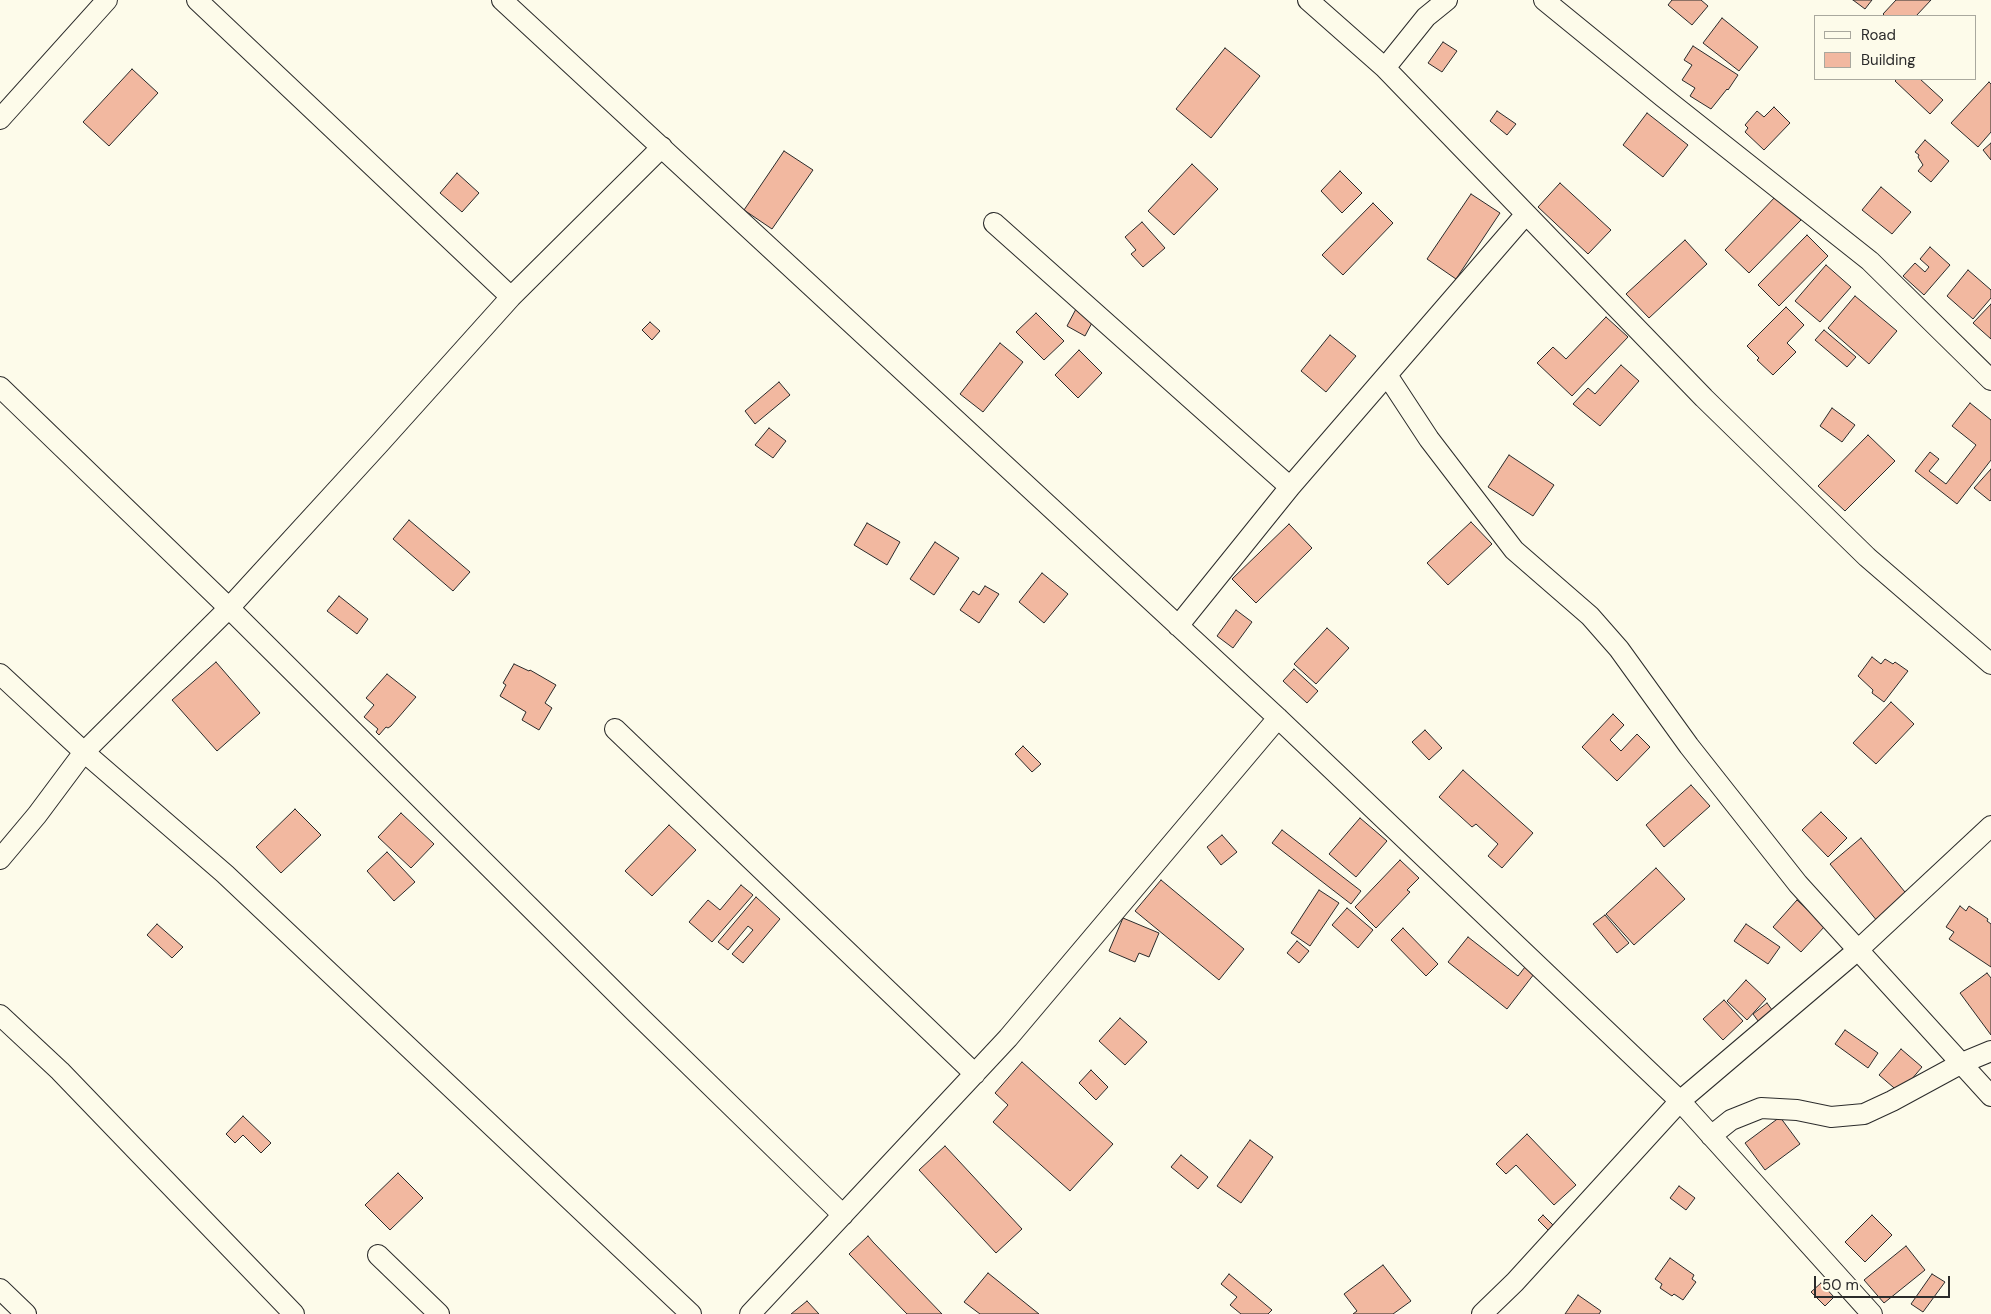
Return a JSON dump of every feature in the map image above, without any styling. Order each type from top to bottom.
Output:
[{"type":"street","points":[[0,119],[107,0]]},
{"type":"street","points":[[197,0],[511,297]]},
{"type":"street","points":[[502,0],[1278,718],[1680,1101],[1872,1314]]},
{"type":"street","points":[[1308,0],[1385,68],[1704,398],[1846,536],[1991,664]]},
{"type":"street","points":[[1385,68],[1426,17],[1447,0]]},
{"type":"street","points":[[1544,0],[1663,97],[1870,260],[1991,380]]},
{"type":"street","points":[[0,859],[37,815],[84,752],[229,608],[511,297],[662,147]]},
{"type":"street","points":[[1178,626],[1290,487],[1526,214]]},
{"type":"street","points":[[994,223],[1290,487]]},
{"type":"street","points":[[1387,375],[1429,439],[1514,550],[1590,616],[1613,643],[1690,746],[1798,884],[1991,1096]]},
{"type":"street","points":[[0,388],[229,608],[636,1013],[843,1215]]},
{"type":"street","points":[[0,674],[84,752],[225,874],[691,1314]]},
{"type":"street","points":[[750,1314],[1008,1038],[1278,718]]},
{"type":"street","points":[[615,729],[975,1074]]},
{"type":"street","points":[[1482,1314],[1515,1282],[1680,1101],[1859,949],[1991,826]]},
{"type":"street","points":[[0,1015],[60,1071],[294,1314]]},
{"type":"street","points":[[1711,1136],[1731,1120],[1761,1108],[1797,1110],[1831,1116],[1864,1114],[1962,1063],[1991,1051]]},
{"type":"street","points":[[378,1255],[439,1314]]},
{"type":"street","points":[[0,1289],[26,1314]]},
{"type":"building","points":[[1672,0],[1701,0],[1708,6],[1692,25],[1668,5]]},
{"type":"building","points":[[1853,0],[1872,0],[1865,9]]},
{"type":"building","points":[[1896,0],[1931,0],[1917,15],[1883,14]]},
{"type":"building","points":[[1722,18],[1758,47],[1739,71],[1703,43]]},
{"type":"building","points":[[1443,42],[1457,51],[1442,72],[1428,63]]},
{"type":"building","points":[[1693,46],[1738,75],[1711,109],[1690,96],[1695,88],[1682,80],[1692,65],[1684,60]]},
{"type":"building","points":[[1225,48],[1260,76],[1211,138],[1176,109]]},
{"type":"building","points":[[132,69],[158,93],[109,146],[83,122]]},
{"type":"building","points":[[1921,80],[1943,100],[1930,114],[1895,81]]},
{"type":"building","points":[[1989,82],[1991,84],[1991,132],[1978,147],[1951,123]]},
{"type":"building","points":[[1774,107],[1790,123],[1764,150],[1745,132],[1748,128],[1745,125],[1757,111],[1764,117]]},
{"type":"building","points":[[1497,111],[1516,124],[1507,135],[1490,121]]},
{"type":"building","points":[[1647,113],[1688,145],[1663,177],[1623,145]]},
{"type":"building","points":[[1925,140],[1949,161],[1931,182],[1918,171],[1923,165],[1918,157],[1919,155],[1915,152]]},
{"type":"building","points":[[1991,143],[1991,160],[1983,150]]},
{"type":"building","points":[[784,151],[813,170],[772,229],[744,210]]},
{"type":"building","points":[[1192,164],[1218,189],[1174,235],[1148,211]]},
{"type":"building","points":[[1340,171],[1362,193],[1342,213],[1321,191]]},
{"type":"building","points":[[457,173],[479,193],[462,212],[440,193]]},
{"type":"building","points":[[1560,183],[1611,230],[1588,254],[1538,207]]},
{"type":"building","points":[[1881,187],[1911,212],[1892,234],[1862,210]]},
{"type":"building","points":[[1471,194],[1500,213],[1456,279],[1427,259]]},
{"type":"building","points":[[1776,196],[1801,220],[1749,273],[1725,250]]},
{"type":"building","points":[[1373,203],[1393,223],[1343,275],[1322,255]]},
{"type":"building","points":[[1142,222],[1165,248],[1143,267],[1131,254],[1136,250],[1125,237]]},
{"type":"building","points":[[1807,235],[1828,256],[1779,306],[1758,285]]},
{"type":"building","points":[[1685,240],[1707,264],[1649,318],[1626,294]]},
{"type":"building","points":[[1930,247],[1950,265],[1924,295],[1903,276],[1915,263],[1925,272],[1929,267],[1920,259]]},
{"type":"building","points":[[1826,265],[1851,287],[1820,322],[1795,301]]},
{"type":"building","points":[[1968,270],[1991,290],[1991,298],[1973,319],[1947,296]]},
{"type":"building","points":[[1855,296],[1897,331],[1869,364],[1828,328]]},
{"type":"building","points":[[1991,304],[1991,339],[1973,323]]},
{"type":"building","points":[[1786,307],[1804,325],[1787,343],[1796,352],[1773,375],[1757,360],[1759,358],[1747,346]]},
{"type":"building","points":[[1076,309],[1094,319],[1085,336],[1067,326]]},
{"type":"building","points":[[1036,313],[1064,341],[1044,360],[1016,332]]},
{"type":"building","points":[[1606,317],[1628,337],[1572,396],[1537,363],[1553,347],[1566,359]]},
{"type":"building","points":[[650,322],[660,331],[652,340],[642,330]]},
{"type":"building","points":[[1824,330],[1856,357],[1847,367],[1815,340]]},
{"type":"building","points":[[1330,335],[1356,356],[1326,392],[1301,371]]},
{"type":"building","points":[[1000,343],[1023,362],[983,412],[960,394]]},
{"type":"building","points":[[1079,350],[1102,373],[1078,398],[1055,375]]},
{"type":"building","points":[[1621,365],[1639,381],[1600,426],[1573,404],[1588,388],[1595,394]]},
{"type":"building","points":[[779,382],[790,395],[755,424],[745,411]]},
{"type":"building","points":[[1970,403],[1991,420],[1991,460],[1957,504],[1915,471],[1930,452],[1939,459],[1929,471],[1946,484],[1976,445],[1952,426]]},
{"type":"building","points":[[1832,408],[1855,425],[1842,442],[1820,426]]},
{"type":"building","points":[[769,428],[786,441],[773,458],[755,445]]},
{"type":"building","points":[[1868,435],[1895,461],[1845,511],[1818,486]]},
{"type":"building","points":[[1509,455],[1554,485],[1533,516],[1488,487]]},
{"type":"building","points":[[1991,469],[1991,500],[1990,501],[1974,488]]},
{"type":"building","points":[[409,520],[470,572],[453,591],[393,539]]},
{"type":"building","points":[[1471,522],[1492,544],[1448,585],[1427,563]]},
{"type":"building","points":[[867,523],[900,542],[887,565],[854,545]]},
{"type":"building","points":[[1289,524],[1312,548],[1256,603],[1232,579]]},
{"type":"building","points":[[935,542],[959,558],[934,595],[910,579]]},
{"type":"building","points":[[1042,573],[1068,594],[1044,623],[1019,602]]},
{"type":"building","points":[[985,586],[999,594],[979,623],[960,610],[973,591],[979,595]]},
{"type":"building","points":[[339,596],[368,619],[357,634],[327,611]]},
{"type":"building","points":[[1236,610],[1252,622],[1233,648],[1217,636]]},
{"type":"building","points":[[1327,628],[1349,648],[1316,684],[1294,664]]},
{"type":"building","points":[[1872,657],[1881,664],[1885,659],[1893,664],[1895,662],[1908,671],[1884,702],[1872,693],[1873,690],[1858,676]]},
{"type":"building","points":[[216,662],[260,713],[217,751],[172,700]]},
{"type":"building","points":[[514,664],[530,670],[556,685],[545,703],[552,708],[539,730],[522,720],[526,712],[500,696],[506,685],[503,683]]},
{"type":"building","points":[[1294,669],[1318,691],[1307,703],[1283,681]]},
{"type":"building","points":[[387,674],[416,697],[391,726],[386,727],[379,735],[376,732],[378,729],[364,717],[374,705],[366,698]]},
{"type":"building","points":[[1891,702],[1914,724],[1876,764],[1853,743]]},
{"type":"building","points":[[1613,714],[1624,725],[1610,740],[1621,751],[1637,734],[1650,747],[1617,781],[1582,747]]},
{"type":"building","points":[[1425,730],[1442,748],[1429,760],[1412,742]]},
{"type":"building","points":[[1023,746],[1041,764],[1032,772],[1015,754]]},
{"type":"building","points":[[1463,770],[1533,833],[1502,868],[1488,856],[1498,844],[1476,824],[1472,827],[1439,797]]},
{"type":"building","points":[[1691,785],[1710,806],[1664,847],[1646,825]]},
{"type":"building","points":[[295,809],[321,835],[281,873],[256,847]]},
{"type":"building","points":[[1821,812],[1847,838],[1828,857],[1802,830]]},
{"type":"building","points":[[401,813],[434,844],[411,868],[378,837]]},
{"type":"building","points":[[1360,818],[1387,841],[1356,877],[1329,854]]},
{"type":"building","points":[[669,825],[696,850],[652,896],[625,871]]},
{"type":"building","points":[[1282,830],[1361,891],[1351,904],[1272,843]]},
{"type":"building","points":[[1222,835],[1237,852],[1221,865],[1207,847]]},
{"type":"building","points":[[1861,838],[1909,897],[1878,922],[1830,864]]},
{"type":"building","points":[[387,852],[415,882],[394,901],[367,871]]},
{"type":"building","points":[[1400,860],[1419,878],[1407,890],[1410,892],[1376,928],[1355,907]]},
{"type":"building","points":[[1656,868],[1685,899],[1634,945],[1606,914]]},
{"type":"building","points":[[1161,880],[1244,949],[1219,980],[1135,911]]},
{"type":"building","points":[[741,885],[753,895],[712,942],[689,922],[708,900],[720,910]]},
{"type":"building","points":[[1319,890],[1339,903],[1310,946],[1291,933]]},
{"type":"building","points":[[756,897],[780,919],[743,963],[732,954],[753,930],[748,926],[728,950],[718,942]]},
{"type":"building","points":[[1797,900],[1825,926],[1801,952],[1773,927]]},
{"type":"building","points":[[1960,906],[1966,911],[1969,906],[1988,919],[1987,921],[1991,924],[1991,967],[1949,939],[1954,932],[1946,927]]},
{"type":"building","points":[[1347,908],[1373,930],[1358,948],[1332,925]]},
{"type":"building","points":[[1605,915],[1629,943],[1617,953],[1593,924]]},
{"type":"building","points":[[1123,918],[1159,933],[1149,957],[1139,953],[1135,962],[1109,951]]},
{"type":"building","points":[[157,924],[183,947],[172,958],[147,935]]},
{"type":"building","points":[[1746,924],[1780,947],[1768,964],[1734,941]]},
{"type":"building","points":[[1403,928],[1438,964],[1426,976],[1391,940]]},
{"type":"building","points":[[1468,937],[1518,976],[1525,967],[1534,974],[1507,1009],[1448,962]]},
{"type":"building","points":[[1297,941],[1309,951],[1299,963],[1287,953]]},
{"type":"building","points":[[1987,973],[1991,978],[1991,1035],[1960,993]]},
{"type":"building","points":[[1746,980],[1766,999],[1747,1020],[1727,1001]]},
{"type":"building","points":[[1724,1000],[1743,1021],[1723,1040],[1703,1019]]},
{"type":"building","points":[[1767,1003],[1775,1014],[1761,1025],[1753,1014]]},
{"type":"building","points":[[1120,1018],[1147,1042],[1125,1065],[1099,1041]]},
{"type":"building","points":[[1845,1030],[1878,1053],[1868,1068],[1835,1044]]},
{"type":"building","points":[[1901,1049],[1922,1067],[1900,1093],[1879,1075]]},
{"type":"building","points":[[1022,1062],[1113,1144],[1070,1191],[993,1122],[1008,1105],[995,1093]]},
{"type":"building","points":[[1091,1070],[1108,1087],[1096,1100],[1079,1083]]},
{"type":"building","points":[[243,1116],[271,1143],[261,1153],[243,1135],[235,1143],[226,1134]]},
{"type":"building","points":[[1780,1117],[1800,1144],[1765,1170],[1745,1143]]},
{"type":"building","points":[[1527,1134],[1576,1185],[1554,1205],[1516,1165],[1506,1174],[1496,1164]]},
{"type":"building","points":[[1250,1140],[1273,1157],[1241,1203],[1217,1186]]},
{"type":"building","points":[[945,1146],[1022,1229],[996,1253],[919,1170]]},
{"type":"building","points":[[1181,1155],[1208,1177],[1198,1189],[1171,1167]]},
{"type":"building","points":[[398,1173],[423,1198],[390,1230],[365,1205]]},
{"type":"building","points":[[1679,1186],[1695,1198],[1686,1210],[1670,1198]]},
{"type":"building","points":[[1543,1215],[1553,1225],[1548,1230],[1538,1220]]},
{"type":"building","points":[[1872,1215],[1892,1235],[1865,1262],[1845,1242]]},
{"type":"building","points":[[868,1236],[942,1314],[907,1314],[849,1254]]},
{"type":"building","points":[[1906,1246],[1925,1270],[1884,1303],[1864,1280]]},
{"type":"building","points":[[1670,1258],[1694,1275],[1692,1279],[1696,1282],[1683,1300],[1674,1294],[1672,1296],[1660,1288],[1662,1284],[1655,1279]]},
{"type":"building","points":[[1383,1265],[1411,1301],[1393,1314],[1353,1314],[1357,1311],[1344,1294]]},
{"type":"building","points":[[988,1273],[1039,1314],[980,1314],[964,1302]]},
{"type":"building","points":[[1229,1274],[1272,1310],[1268,1314],[1241,1314],[1230,1305],[1237,1297],[1221,1284]]},
{"type":"building","points":[[1932,1274],[1945,1282],[1923,1312],[1911,1304]]},
{"type":"building","points":[[1821,1283],[1834,1297],[1825,1306],[1811,1292]]},
{"type":"building","points":[[1578,1295],[1601,1311],[1599,1314],[1565,1314]]},
{"type":"building","points":[[807,1301],[819,1314],[791,1314]]}]
